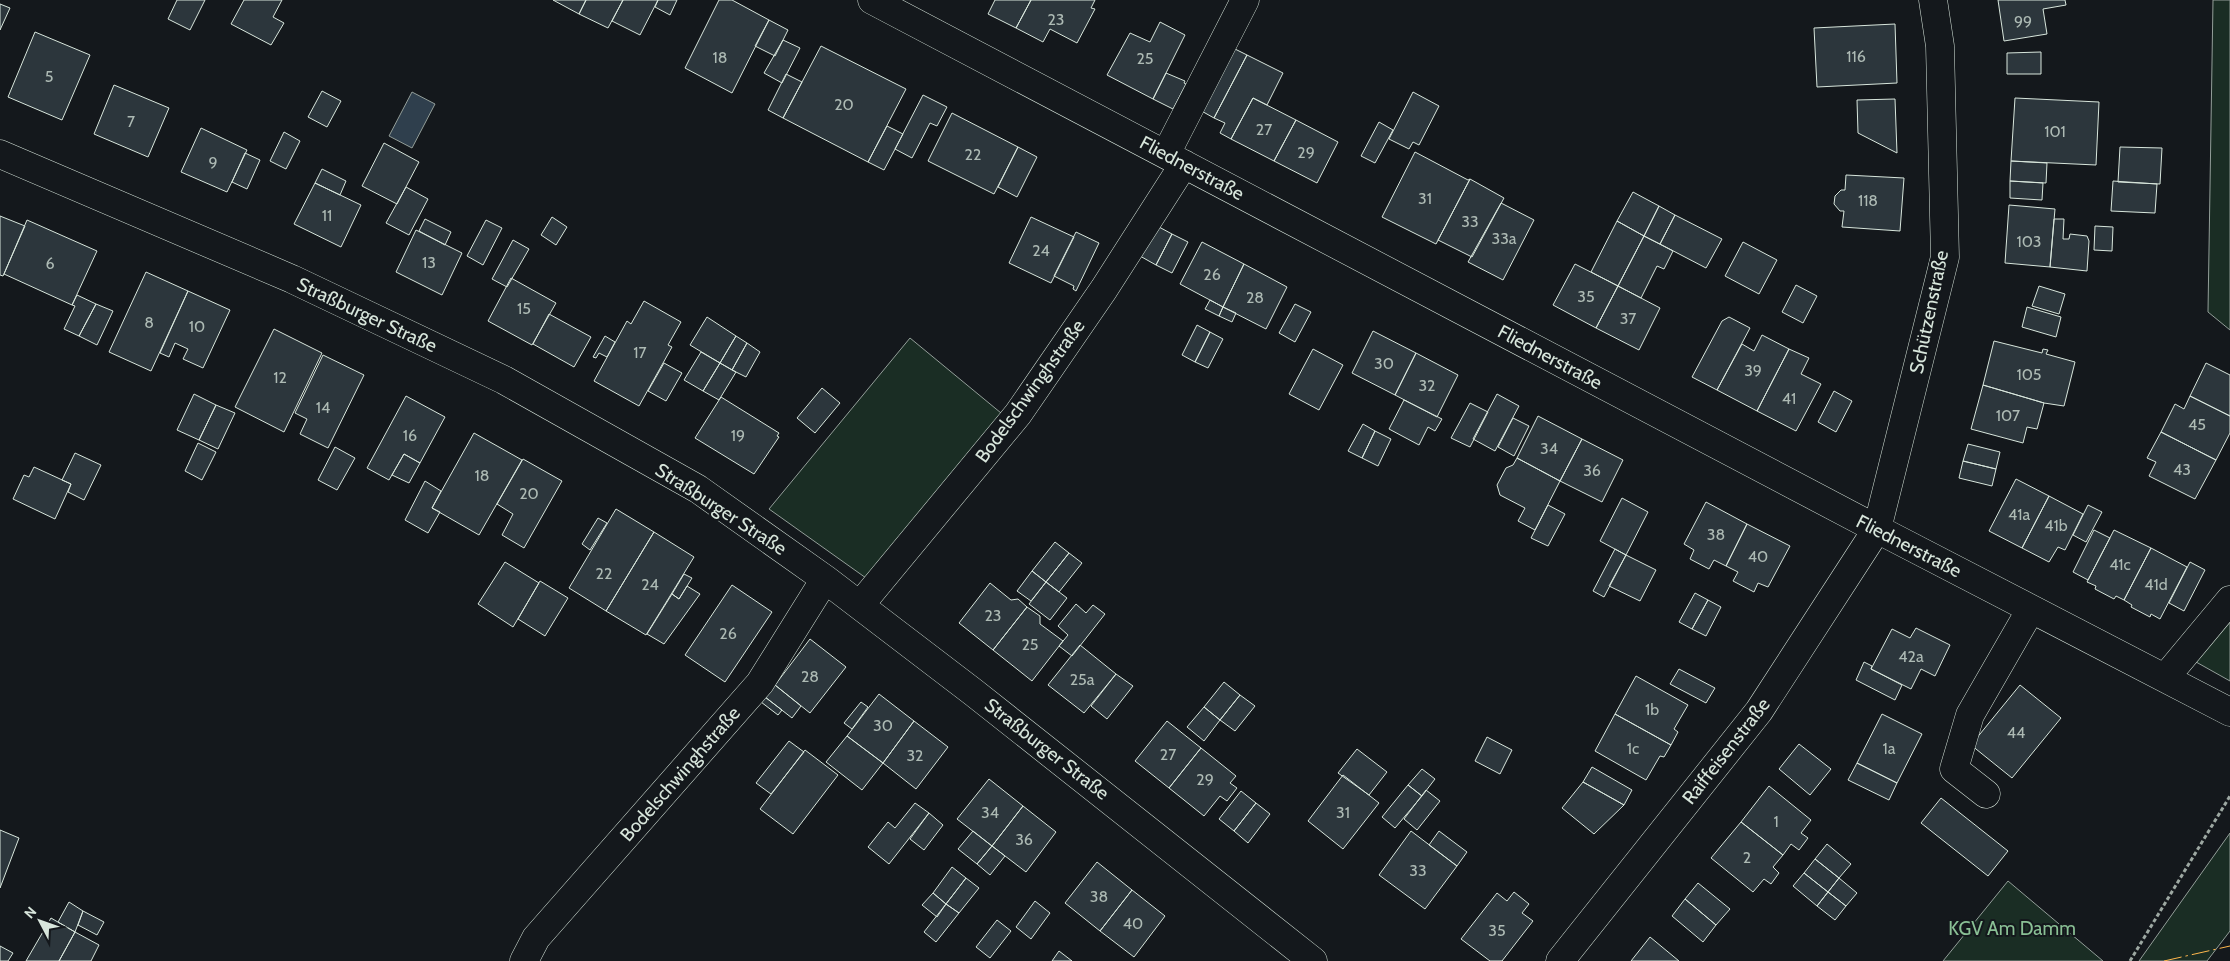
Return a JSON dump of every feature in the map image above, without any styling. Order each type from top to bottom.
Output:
[{"type":"street","name":"Fliednerstraße","points":[[872,0],[1877,529],[2230,712]]},
{"type":"street","name":"Bodelschwinghstraße","points":[[860,606],[1018,414],[1104,289],[1175,159],[1245,0]]},
{"type":"street","name":"Schützenstraße","points":[[1877,529],[1945,257],[1940,46],[1933,0]]},
{"type":"street","name":"Straßburger Straße","points":[[0,154],[292,279],[504,380],[698,489],[825,579],[1121,808],[1314,961]]},
{"type":"street","name":"Raiffeisenstraße","points":[[1560,961],[1759,711],[1877,529]]},
{"type":"street","name":"Bodelschwinghstraße","points":[[524,961],[536,938],[760,682],[825,579]]},
{"type":"street","points":[[2165,678],[2230,600]]},
{"type":"street","points":[[1986,794],[1954,769],[1970,715],[2031,609]]},
{"type":"path","points":[[2130,961],[2230,796]]},
{"type":"green space","points":[[2213,0],[2230,0],[2230,330],[2208,312]]},
{"type":"green space","points":[[910,338],[1001,413],[866,578],[769,509]]},
{"type":"green space","points":[[2230,591],[2230,681],[2180,653]]},
{"type":"green space","points":[[2230,833],[2230,931],[2207,961],[2139,961]]},
{"type":"green space","name":"KGV Am Damm","points":[[2008,881],[2103,961],[1943,961]]},
{"type":"water","points":[[412,92],[435,104],[412,148],[389,136]]},
{"type":"building","points":[[177,0],[205,0],[190,30],[168,19]]},
{"type":"building","points":[[244,0],[282,0],[273,17],[284,23],[271,45],[231,24]]},
{"type":"building","points":[[553,0],[586,0],[579,14]]},
{"type":"building","points":[[586,0],[623,0],[608,28],[579,14]]},
{"type":"building","points":[[623,0],[658,0],[640,35],[612,21]]},
{"type":"building","points":[[658,0],[677,0],[670,15],[655,7]]},
{"type":"building","points":[[719,0],[732,0],[769,20],[732,93],[685,68]]},
{"type":"building","points":[[995,0],[1031,0],[1016,28],[988,14]]},
{"type":"building","points":[[1031,0],[1095,0],[1091,8],[1095,9],[1077,43],[1050,29],[1043,42],[1016,28]]},
{"type":"building","points":[[1998,0],[2065,0],[2066,5],[2043,9],[2047,34],[2004,41]]},
{"type":"building","points":[[0,4],[10,8],[0,30]]},
{"type":"building","points":[[769,20],[788,30],[775,56],[755,46]]},
{"type":"building","points":[[1160,22],[1185,35],[1153,99],[1107,75],[1130,33],[1150,42]]},
{"type":"building","points":[[1895,24],[1897,83],[1817,87],[1814,28]]},
{"type":"building","points":[[35,32],[90,55],[62,120],[8,97]]},
{"type":"building","points":[[783,40],[800,48],[782,83],[764,73]]},
{"type":"building","points":[[821,46],[906,89],[868,162],[783,118]]},
{"type":"building","points":[[1231,47],[1247,55],[1214,118],[1198,109]]},
{"type":"building","points":[[2041,52],[2041,74],[2007,74],[2007,53]]},
{"type":"building","points":[[1247,55],[1283,73],[1267,105],[1253,98],[1231,139],[1220,133],[1225,123],[1214,118]]},
{"type":"building","points":[[1166,73],[1185,81],[1184,83],[1186,84],[1173,109],[1153,99]]},
{"type":"building","points":[[786,74],[802,82],[783,118],[768,110]]},
{"type":"building","points":[[114,85],[169,108],[148,157],[94,134]]},
{"type":"building","points":[[322,91],[341,101],[327,127],[308,117]]},
{"type":"building","points":[[1413,92],[1439,106],[1419,145],[1413,142],[1409,149],[1389,139]]},
{"type":"building","points":[[923,95],[947,107],[937,126],[930,123],[912,158],[895,149]]},
{"type":"building","points":[[1253,98],[1296,120],[1274,161],[1231,139]]},
{"type":"building","points":[[2015,98],[2099,102],[2096,165],[2011,161]]},
{"type":"building","points":[[1895,99],[1897,153],[1858,133],[1857,100]]},
{"type":"building","points":[[952,113],[1018,147],[994,194],[928,161]]},
{"type":"building","points":[[1296,120],[1338,142],[1317,183],[1274,161]]},
{"type":"building","points":[[1379,122],[1393,130],[1375,163],[1361,156]]},
{"type":"building","points":[[887,126],[903,134],[884,170],[868,162]]},
{"type":"building","points":[[201,128],[247,150],[227,192],[181,172]]},
{"type":"building","points":[[284,132],[300,141],[286,169],[270,161]]},
{"type":"building","points":[[384,143],[419,162],[397,204],[362,186]]},
{"type":"building","points":[[1018,147],[1037,157],[1017,197],[998,187]]},
{"type":"building","points":[[2120,147],[2162,148],[2160,184],[2118,182]]},
{"type":"building","points":[[1415,152],[1468,180],[1470,179],[1436,244],[1382,217]]},
{"type":"building","points":[[245,153],[260,160],[247,189],[232,182]]},
{"type":"building","points":[[2011,161],[2047,163],[2046,183],[2010,181]]},
{"type":"building","points":[[322,169],[346,181],[340,195],[315,183]]},
{"type":"building","points":[[1846,175],[1904,178],[1900,231],[1842,227],[1844,211],[1840,211],[1834,204],[1835,196],[1841,190],[1845,190]]},
{"type":"building","points":[[1470,179],[1504,198],[1472,257],[1438,240]]},
{"type":"building","points":[[2010,181],[2043,183],[2042,200],[2010,198]]},
{"type":"building","points":[[2113,181],[2157,184],[2155,213],[2111,211]]},
{"type":"building","points":[[315,183],[361,205],[341,247],[294,224]]},
{"type":"building","points":[[406,187],[428,199],[409,235],[386,223]]},
{"type":"building","points":[[1633,192],[1659,206],[1644,236],[1617,221]]},
{"type":"building","points":[[1501,203],[1534,220],[1503,280],[1468,262]]},
{"type":"building","points":[[2009,205],[2055,209],[2050,267],[2005,263]]},
{"type":"building","points":[[1659,206],[1675,215],[1660,244],[1644,236]]},
{"type":"building","points":[[1675,215],[1722,239],[1706,268],[1660,244]]},
{"type":"building","points":[[0,216],[25,226],[3,276],[0,275]]},
{"type":"building","points":[[552,217],[567,227],[556,245],[541,235]]},
{"type":"building","points":[[1031,217],[1074,237],[1051,283],[1009,263]]},
{"type":"building","points":[[425,219],[451,232],[445,245],[419,231]]},
{"type":"building","points":[[2054,219],[2064,219],[2063,239],[2069,239],[2070,234],[2087,236],[2089,241],[2087,271],[2050,267]]},
{"type":"building","points":[[27,220],[97,251],[72,305],[4,274]]},
{"type":"building","points":[[486,220],[502,228],[483,265],[467,256]]},
{"type":"building","points":[[1617,221],[1644,236],[1618,286],[1591,272]]},
{"type":"building","points":[[2095,226],[2113,227],[2112,251],[2094,250]]},
{"type":"building","points":[[1159,227],[1172,234],[1156,265],[1140,256]]},
{"type":"building","points":[[416,230],[462,253],[442,295],[396,272]]},
{"type":"building","points":[[1076,232],[1099,243],[1076,291],[1073,289],[1074,286],[1054,276]]},
{"type":"building","points":[[1172,234],[1188,242],[1172,273],[1156,265]]},
{"type":"building","points":[[1644,236],[1673,251],[1664,269],[1657,266],[1641,298],[1618,286]]},
{"type":"building","points":[[513,240],[529,249],[507,287],[492,279]]},
{"type":"building","points":[[1202,242],[1244,264],[1223,307],[1180,284]]},
{"type":"building","points":[[1743,242],[1777,260],[1759,294],[1725,276]]},
{"type":"building","points":[[1244,264],[1287,287],[1266,329],[1223,307]]},
{"type":"building","points":[[1575,264],[1618,286],[1596,328],[1553,305]]},
{"type":"building","points":[[146,272],[188,291],[151,371],[109,352]]},
{"type":"building","points":[[511,278],[556,303],[532,345],[488,321]]},
{"type":"building","points":[[1796,285],[1817,296],[1803,323],[1782,312]]},
{"type":"building","points":[[1618,286],[1660,308],[1639,350],[1596,328]]},
{"type":"building","points":[[2039,286],[2065,294],[2059,314],[2032,306]]},
{"type":"building","points":[[188,291],[230,310],[203,368],[183,359],[188,349],[175,343],[169,357],[160,353]]},
{"type":"building","points":[[77,295],[96,304],[79,336],[64,329],[75,306],[72,305]]},
{"type":"building","points":[[1210,300],[1223,307],[1219,316],[1205,309]]},
{"type":"building","points":[[644,301],[681,322],[668,345],[672,347],[639,406],[594,381],[627,321],[631,324]]},
{"type":"building","points":[[96,304],[113,311],[97,345],[79,336]]},
{"type":"building","points":[[1295,304],[1311,312],[1295,342],[1279,333]]},
{"type":"building","points":[[1223,307],[1236,313],[1232,322],[1219,316]]},
{"type":"building","points":[[2027,307],[2061,317],[2056,337],[2022,327]]},
{"type":"building","points":[[549,314],[591,337],[574,367],[533,344]]},
{"type":"building","points":[[707,317],[736,336],[720,363],[690,345]]},
{"type":"building","points":[[1729,317],[1750,328],[1717,390],[1692,377],[1722,321]]},
{"type":"building","points":[[1197,325],[1210,332],[1195,362],[1182,355]]},
{"type":"building","points":[[274,329],[322,353],[284,432],[235,407]]},
{"type":"building","points":[[1373,331],[1416,353],[1395,395],[1352,373]]},
{"type":"building","points":[[1210,332],[1223,339],[1208,368],[1195,362]]},
{"type":"building","points":[[1762,335],[1789,349],[1757,411],[1717,390],[1742,344],[1754,351]]},
{"type":"building","points":[[605,336],[615,342],[607,357],[599,353],[596,358],[593,357]]},
{"type":"building","points":[[736,336],[747,343],[732,370],[720,363]]},
{"type":"building","points":[[1994,341],[2042,353],[2043,349],[2048,350],[2046,354],[2075,362],[2064,406],[2044,403],[1983,385]]},
{"type":"building","points":[[747,343],[760,352],[746,377],[732,370]]},
{"type":"building","points":[[1313,349],[1343,365],[1319,410],[1289,394]]},
{"type":"building","points":[[1789,349],[1809,358],[1801,374],[1821,384],[1796,431],[1757,411]]},
{"type":"building","points":[[701,352],[720,363],[703,391],[684,380]]},
{"type":"building","points":[[1416,353],[1458,375],[1437,417],[1395,395]]},
{"type":"building","points":[[323,355],[364,375],[328,448],[300,434],[307,419],[295,413]]},
{"type":"building","points":[[664,363],[682,373],[666,401],[648,391]]},
{"type":"building","points":[[720,363],[736,372],[719,400],[703,391]]},
{"type":"building","points":[[2206,363],[2230,375],[2230,416],[2190,396]]},
{"type":"building","points":[[1983,385],[2044,403],[2037,429],[2027,427],[2023,443],[1971,429]]},
{"type":"building","points":[[822,388],[840,403],[815,433],[797,418]]},
{"type":"building","points":[[1834,391],[1852,401],[1836,432],[1818,422]]},
{"type":"building","points":[[194,394],[216,405],[199,440],[177,430]]},
{"type":"building","points":[[1497,394],[1519,406],[1495,451],[1473,439]]},
{"type":"building","points":[[406,396],[445,417],[420,463],[404,454],[389,480],[367,468]]},
{"type":"building","points":[[2190,396],[2230,416],[2230,433],[2216,460],[2161,432],[2175,404],[2184,409]]},
{"type":"building","points":[[721,397],[779,433],[777,436],[779,437],[754,474],[695,438]]},
{"type":"building","points":[[1404,400],[1442,419],[1435,431],[1428,427],[1419,445],[1389,429]]},
{"type":"building","points":[[1470,403],[1488,412],[1470,447],[1451,438]]},
{"type":"building","points":[[216,405],[235,413],[218,449],[199,440]]},
{"type":"building","points":[[1538,416],[1582,439],[1560,481],[1517,458]]},
{"type":"building","points":[[1513,418],[1529,426],[1514,456],[1498,447]]},
{"type":"building","points":[[1363,424],[1375,431],[1362,458],[1348,451]]},
{"type":"building","points":[[1375,431],[1391,439],[1378,466],[1362,458]]},
{"type":"building","points":[[2161,432],[2216,460],[2195,499],[2149,476],[2156,462],[2147,458]]},
{"type":"building","points":[[474,433],[522,460],[479,535],[432,508]]},
{"type":"building","points":[[1582,439],[1623,460],[1602,502],[1560,481]]},
{"type":"building","points":[[198,443],[216,452],[202,480],[185,471]]},
{"type":"building","points":[[1968,444],[2000,452],[1996,469],[1963,461]]},
{"type":"building","points":[[335,447],[355,458],[337,490],[318,480]]},
{"type":"building","points":[[75,453],[101,465],[84,500],[68,492],[71,484],[62,480]]},
{"type":"building","points":[[404,454],[420,463],[409,483],[392,475]]},
{"type":"building","points":[[1517,458],[1560,481],[1535,530],[1518,521],[1525,508],[1500,495],[1497,485],[1506,468],[1513,465]]},
{"type":"building","points":[[523,459],[562,481],[524,548],[502,535],[513,514],[497,504]]},
{"type":"building","points":[[1963,461],[1996,469],[1992,486],[1959,478]]},
{"type":"building","points":[[34,467],[71,484],[55,519],[13,499],[24,475],[29,477]]},
{"type":"building","points":[[2016,479],[2049,496],[2022,548],[1989,531]]},
{"type":"building","points":[[425,481],[441,491],[432,508],[440,512],[428,533],[405,520]]},
{"type":"building","points":[[2049,496],[2083,514],[2065,550],[2058,547],[2049,562],[2022,548]]},
{"type":"building","points":[[1622,498],[1648,512],[1626,555],[1600,541]]},
{"type":"building","points":[[1706,502],[1747,524],[1726,566],[1714,560],[1709,569],[1690,559],[1694,550],[1684,544]]},
{"type":"building","points":[[1548,505],[1565,514],[1548,546],[1531,538]]},
{"type":"building","points":[[2088,505],[2102,512],[2086,542],[2073,535]]},
{"type":"building","points":[[616,509],[654,532],[606,611],[569,588]]},
{"type":"building","points":[[598,518],[607,523],[590,550],[582,544]]},
{"type":"building","points":[[1747,524],[1790,546],[1768,587],[1758,583],[1754,592],[1733,581],[1738,572],[1726,566]]},
{"type":"building","points":[[2094,530],[2110,538],[2088,580],[2073,572]]},
{"type":"building","points":[[2114,530],[2151,548],[2124,600],[2116,596],[2114,599],[2095,589],[2096,586],[2087,582]]},
{"type":"building","points":[[654,532],[694,557],[646,635],[606,611]]},
{"type":"building","points":[[1055,542],[1069,553],[1046,582],[1032,571]]},
{"type":"building","points":[[2151,548],[2187,567],[2160,619],[2151,614],[2150,617],[2131,607],[2132,605],[2124,600]]},
{"type":"building","points":[[1615,549],[1626,555],[1604,597],[1593,591]]},
{"type":"building","points":[[1069,553],[1082,563],[1059,592],[1046,582]]},
{"type":"building","points":[[1626,555],[1656,570],[1640,601],[1609,586]]},
{"type":"building","points":[[505,562],[539,583],[513,627],[478,604]]},
{"type":"building","points":[[2190,562],[2205,570],[2184,611],[2169,603]]},
{"type":"building","points":[[1032,571],[1046,582],[1031,601],[1017,591]]},
{"type":"building","points":[[684,574],[692,578],[679,599],[672,594]]},
{"type":"building","points":[[540,581],[568,598],[545,636],[518,619]]},
{"type":"building","points":[[1046,582],[1067,598],[1050,620],[1029,604]]},
{"type":"building","points":[[990,583],[1011,600],[1018,599],[1027,607],[993,650],[959,623]]},
{"type":"building","points":[[732,585],[772,612],[725,682],[685,655]]},
{"type":"building","points":[[687,586],[700,594],[664,644],[647,634],[672,594],[679,599]]},
{"type":"building","points":[[1695,593],[1708,600],[1692,629],[1679,622]]},
{"type":"building","points":[[1708,600],[1721,607],[1706,636],[1692,629]]},
{"type":"building","points":[[1076,604],[1086,613],[1093,605],[1105,614],[1072,656],[1059,646],[1068,635],[1058,626]]},
{"type":"building","points":[[1027,607],[1040,616],[1040,624],[1063,641],[1032,681],[993,650]]},
{"type":"building","points":[[1916,628],[1950,645],[1935,676],[1921,669],[1911,689],[1871,669],[1892,629],[1910,638]]},
{"type":"building","points":[[810,639],[846,667],[810,713],[775,685]]},
{"type":"building","points":[[1080,645],[1116,674],[1084,713],[1048,685]]},
{"type":"building","points":[[1864,662],[1872,666],[1871,669],[1902,685],[1895,700],[1856,680]]},
{"type":"building","points":[[1679,669],[1715,688],[1706,703],[1670,684]]},
{"type":"building","points":[[1116,674],[1133,686],[1107,719],[1091,706]]},
{"type":"building","points":[[1636,676],[1688,705],[1674,729],[1678,732],[1671,745],[1615,714]]},
{"type":"building","points":[[1224,682],[1240,695],[1220,720],[1204,707]]},
{"type":"building","points":[[775,685],[801,706],[792,718],[765,697]]},
{"type":"building","points":[[2020,685],[2061,718],[2012,778],[1971,745]]},
{"type":"building","points":[[879,694],[914,721],[883,763],[847,736]]},
{"type":"building","points":[[1240,695],[1255,706],[1235,731],[1220,720]]},
{"type":"building","points":[[765,697],[782,710],[778,715],[761,702]]},
{"type":"building","points":[[861,702],[868,707],[852,729],[844,723]]},
{"type":"building","points":[[1204,707],[1220,720],[1204,741],[1187,727]]},
{"type":"building","points":[[1615,714],[1671,745],[1664,757],[1660,756],[1646,780],[1595,751]]},
{"type":"building","points":[[1882,714],[1922,734],[1897,783],[1857,763]]},
{"type":"building","points":[[914,721],[948,747],[916,789],[883,763]]},
{"type":"building","points":[[1167,721],[1201,748],[1169,788],[1135,761]]},
{"type":"building","points":[[847,736],[883,763],[862,790],[826,762]]},
{"type":"building","points":[[1487,737],[1512,750],[1500,774],[1475,761]]},
{"type":"building","points":[[789,741],[804,752],[771,794],[756,783]]},
{"type":"building","points":[[1799,744],[1831,769],[1810,795],[1779,769]]},
{"type":"building","points":[[1201,748],[1236,776],[1230,783],[1237,788],[1227,801],[1220,796],[1204,816],[1169,788]]},
{"type":"building","points":[[1357,749],[1387,772],[1369,795],[1338,773]]},
{"type":"building","points":[[805,750],[838,775],[793,834],[760,809]]},
{"type":"building","points":[[1857,763],[1897,783],[1889,800],[1848,780]]},
{"type":"building","points":[[1592,767],[1632,790],[1624,805],[1583,782]]},
{"type":"building","points":[[1422,769],[1435,779],[1422,796],[1408,785]]},
{"type":"building","points":[[1343,775],[1379,803],[1343,849],[1308,821]]},
{"type":"building","points":[[989,779],[1023,806],[992,846],[957,819]]},
{"type":"building","points":[[1583,782],[1624,805],[1594,834],[1562,808]]},
{"type":"building","points":[[1408,785],[1422,796],[1395,828],[1382,817]]},
{"type":"building","points":[[1769,786],[1811,820],[1801,833],[1808,838],[1799,850],[1791,844],[1783,855],[1741,822]]},
{"type":"building","points":[[1426,790],[1440,801],[1417,830],[1404,819]]},
{"type":"building","points":[[1241,791],[1256,803],[1234,831],[1219,819]]},
{"type":"building","points":[[1941,798],[2008,851],[1988,876],[1921,823]]},
{"type":"building","points":[[915,803],[929,813],[889,864],[868,847],[888,822],[895,828]]},
{"type":"building","points":[[1256,803],[1270,814],[1248,843],[1234,831]]},
{"type":"building","points":[[1023,806],[1056,832],[1026,872],[992,846]]},
{"type":"building","points":[[929,813],[943,825],[924,850],[910,839]]},
{"type":"building","points":[[1741,822],[1783,855],[1773,867],[1779,873],[1771,884],[1764,879],[1753,892],[1711,858]]},
{"type":"building","points":[[0,830],[19,838],[0,888]]},
{"type":"building","points":[[973,831],[992,846],[977,864],[958,849]]},
{"type":"building","points":[[1411,831],[1457,866],[1425,909],[1379,875]]},
{"type":"building","points":[[1439,831],[1467,852],[1457,866],[1429,845]]},
{"type":"building","points":[[1827,844],[1851,864],[1839,878],[1815,859]]},
{"type":"building","points":[[992,846],[1005,856],[990,875],[977,864]]},
{"type":"building","points":[[1815,859],[1839,878],[1828,892],[1804,873]]},
{"type":"building","points":[[1097,862],[1132,890],[1100,931],[1065,903]]},
{"type":"building","points":[[952,867],[966,878],[946,904],[933,893]]},
{"type":"building","points":[[1804,873],[1828,892],[1817,906],[1793,886]]},
{"type":"building","points":[[966,878],[979,888],[959,913],[946,904]]},
{"type":"building","points":[[1839,878],[1857,893],[1846,906],[1828,892]]},
{"type":"building","points":[[1698,883],[1730,909],[1716,925],[1685,899]]},
{"type":"building","points":[[1132,890],[1165,916],[1134,957],[1100,931]]},
{"type":"building","points":[[1514,892],[1529,904],[1522,913],[1533,921],[1502,961],[1490,961],[1461,939],[1497,893],[1507,901]]},
{"type":"building","points":[[1828,892],[1846,906],[1835,920],[1817,906]]},
{"type":"building","points":[[933,893],[946,904],[937,917],[922,905]]},
{"type":"building","points":[[1685,899],[1716,925],[1703,942],[1672,916]]},
{"type":"building","points":[[1035,901],[1050,913],[1031,939],[1016,927]]},
{"type":"building","points":[[69,902],[83,911],[75,932],[58,922]]},
{"type":"building","points":[[946,904],[959,913],[936,942],[924,932]]},
{"type":"building","points":[[83,911],[104,922],[97,935],[78,925]]},
{"type":"building","points":[[51,918],[75,932],[59,961],[26,961]]},
{"type":"building","points":[[997,920],[1011,931],[990,958],[976,947]]},
{"type":"building","points":[[75,932],[99,945],[91,961],[59,961]]},
{"type":"building","points":[[1650,937],[1679,961],[1631,961]]},
{"type":"building","points":[[0,946],[13,953],[8,961],[0,961]]},
{"type":"building","points":[[1059,951],[1072,961],[1052,961]]},
{"type":"power","points":[[2164,961],[2230,946]]}]
